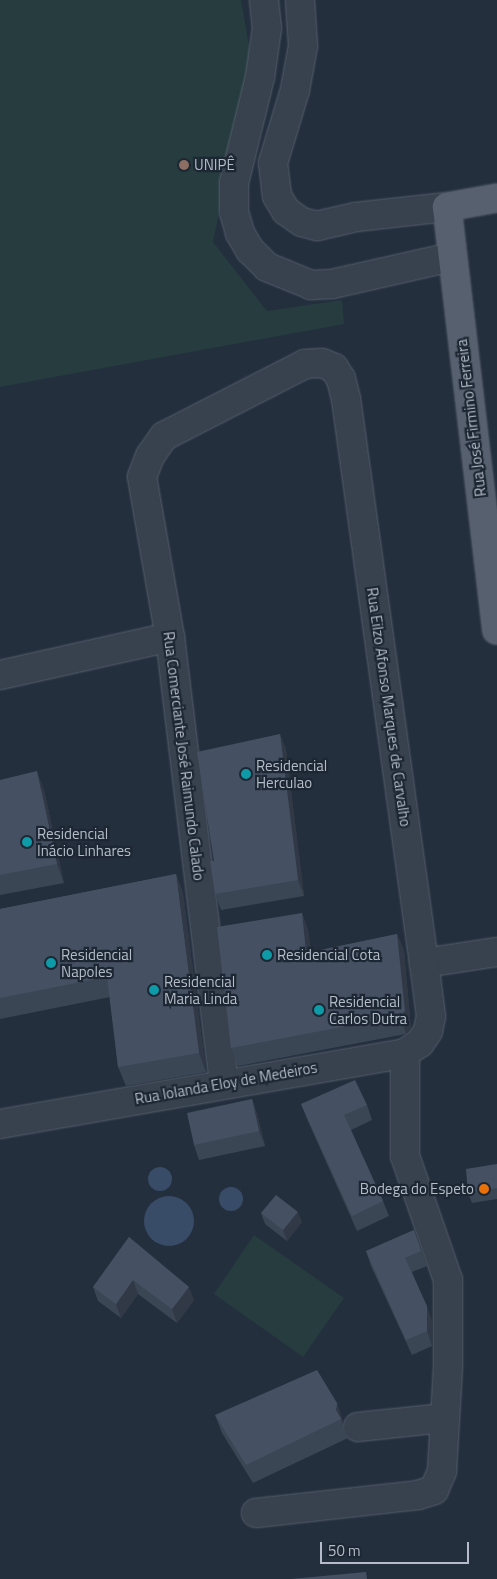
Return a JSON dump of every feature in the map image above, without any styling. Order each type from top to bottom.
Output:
[{"type":"main road","points":[[447,207],[497,198]]},
{"type":"main road","name":"Rua José Firmino Ferreira","points":[[447,207],[497,630]]},
{"type":"street","points":[[264,0],[267,28],[260,77],[234,183],[234,212],[240,233],[250,250],[267,267],[311,285],[332,284],[452,257]]},
{"type":"street","points":[[300,0],[303,46],[295,90],[273,163],[277,196],[286,211],[302,222],[317,226],[356,217],[447,207]]},
{"type":"street","name":"Rua Eilzo Afonso Marques de Carvalho","points":[[164,436],[305,364],[322,363],[334,368],[341,378],[346,399],[431,1016],[428,1031],[420,1043],[405,1053]]},
{"type":"street","name":"Rua Comerciante José Raimundo Calado","points":[[164,436],[150,456],[142,477],[170,637],[224,1082]]},
{"type":"street","points":[[0,675],[170,637]]},
{"type":"street","points":[[171,880],[199,874]]},
{"type":"street","points":[[424,963],[497,952]]},
{"type":"street","points":[[256,1513],[434,1490],[442,1471],[448,1366],[448,1280],[405,1156],[405,1053]]},
{"type":"street","name":"Rua Iolanda Eloy de Medeiros","points":[[0,1124],[224,1082],[405,1053]]},
{"type":"street","points":[[358,1427],[444,1418]]},
{"type":"green space","name":"UNIPÊ","points":[[0,0],[241,0],[251,57],[213,242],[267,311],[342,300],[344,324],[0,387]]},
{"type":"green space","points":[[254,1235],[344,1298],[303,1357],[214,1294]]},
{"type":"water","points":[[160,1167],[169,1170],[172,1179],[169,1188],[160,1191],[151,1188],[148,1179],[151,1170]]},
{"type":"water","points":[[231,1187],[240,1190],[243,1199],[240,1208],[231,1211],[222,1208],[219,1199],[222,1190]]},
{"type":"water","points":[[169,1196],[178,1198],[189,1207],[194,1221],[192,1230],[183,1241],[169,1246],[160,1244],[149,1235],[144,1221],[146,1212],[155,1201]]},
{"type":"building","points":[[280,734],[298,880],[215,894],[210,861],[214,861],[197,752]]},
{"type":"building","name":"Residencial Inácio Linhares","points":[[37,771],[57,864],[0,875],[0,780]]},
{"type":"building","points":[[176,874],[199,1053],[118,1067],[107,977],[0,998],[0,909]]},
{"type":"building","name":"Residencial Carlos Dutra","points":[[302,913],[306,953],[397,934],[405,1011],[400,1016],[231,1048],[217,927]]},
{"type":"building","points":[[355,1080],[367,1105],[344,1115],[383,1201],[352,1216],[301,1104]]},
{"type":"building","points":[[252,1099],[259,1131],[194,1145],[187,1113]]},
{"type":"building","points":[[497,1164],[497,1188],[468,1193],[466,1169]]},
{"type":"building","points":[[276,1195],[298,1212],[283,1230],[261,1213]]},
{"type":"building","points":[[414,1230],[421,1251],[405,1258],[427,1306],[427,1331],[406,1340],[366,1251]]},
{"type":"building","points":[[129,1237],[189,1287],[172,1309],[133,1280],[116,1304],[93,1287]]},
{"type":"building","points":[[317,1370],[337,1403],[336,1410],[341,1419],[246,1465],[215,1415]]},
{"type":"building","points":[[366,1572],[367,1579],[291,1579]]},
{"type":"place","name":"UNIPÊ","points":[[184,165]]},
{"type":"place","name":"Residencial Herculao","points":[[246,774]]},
{"type":"place","name":"Residencial Inácio Linhares","points":[[27,842]]},
{"type":"place","name":"Residencial Cota","points":[[267,955]]},
{"type":"place","name":"Residencial Napoles","points":[[51,963]]},
{"type":"place","name":"Residencial Maria Linda","points":[[154,990]]},
{"type":"place","name":"Residencial Carlos Dutra","points":[[319,1010]]},
{"type":"place","name":"Bodega do Espeto","points":[[484,1189]]}]
